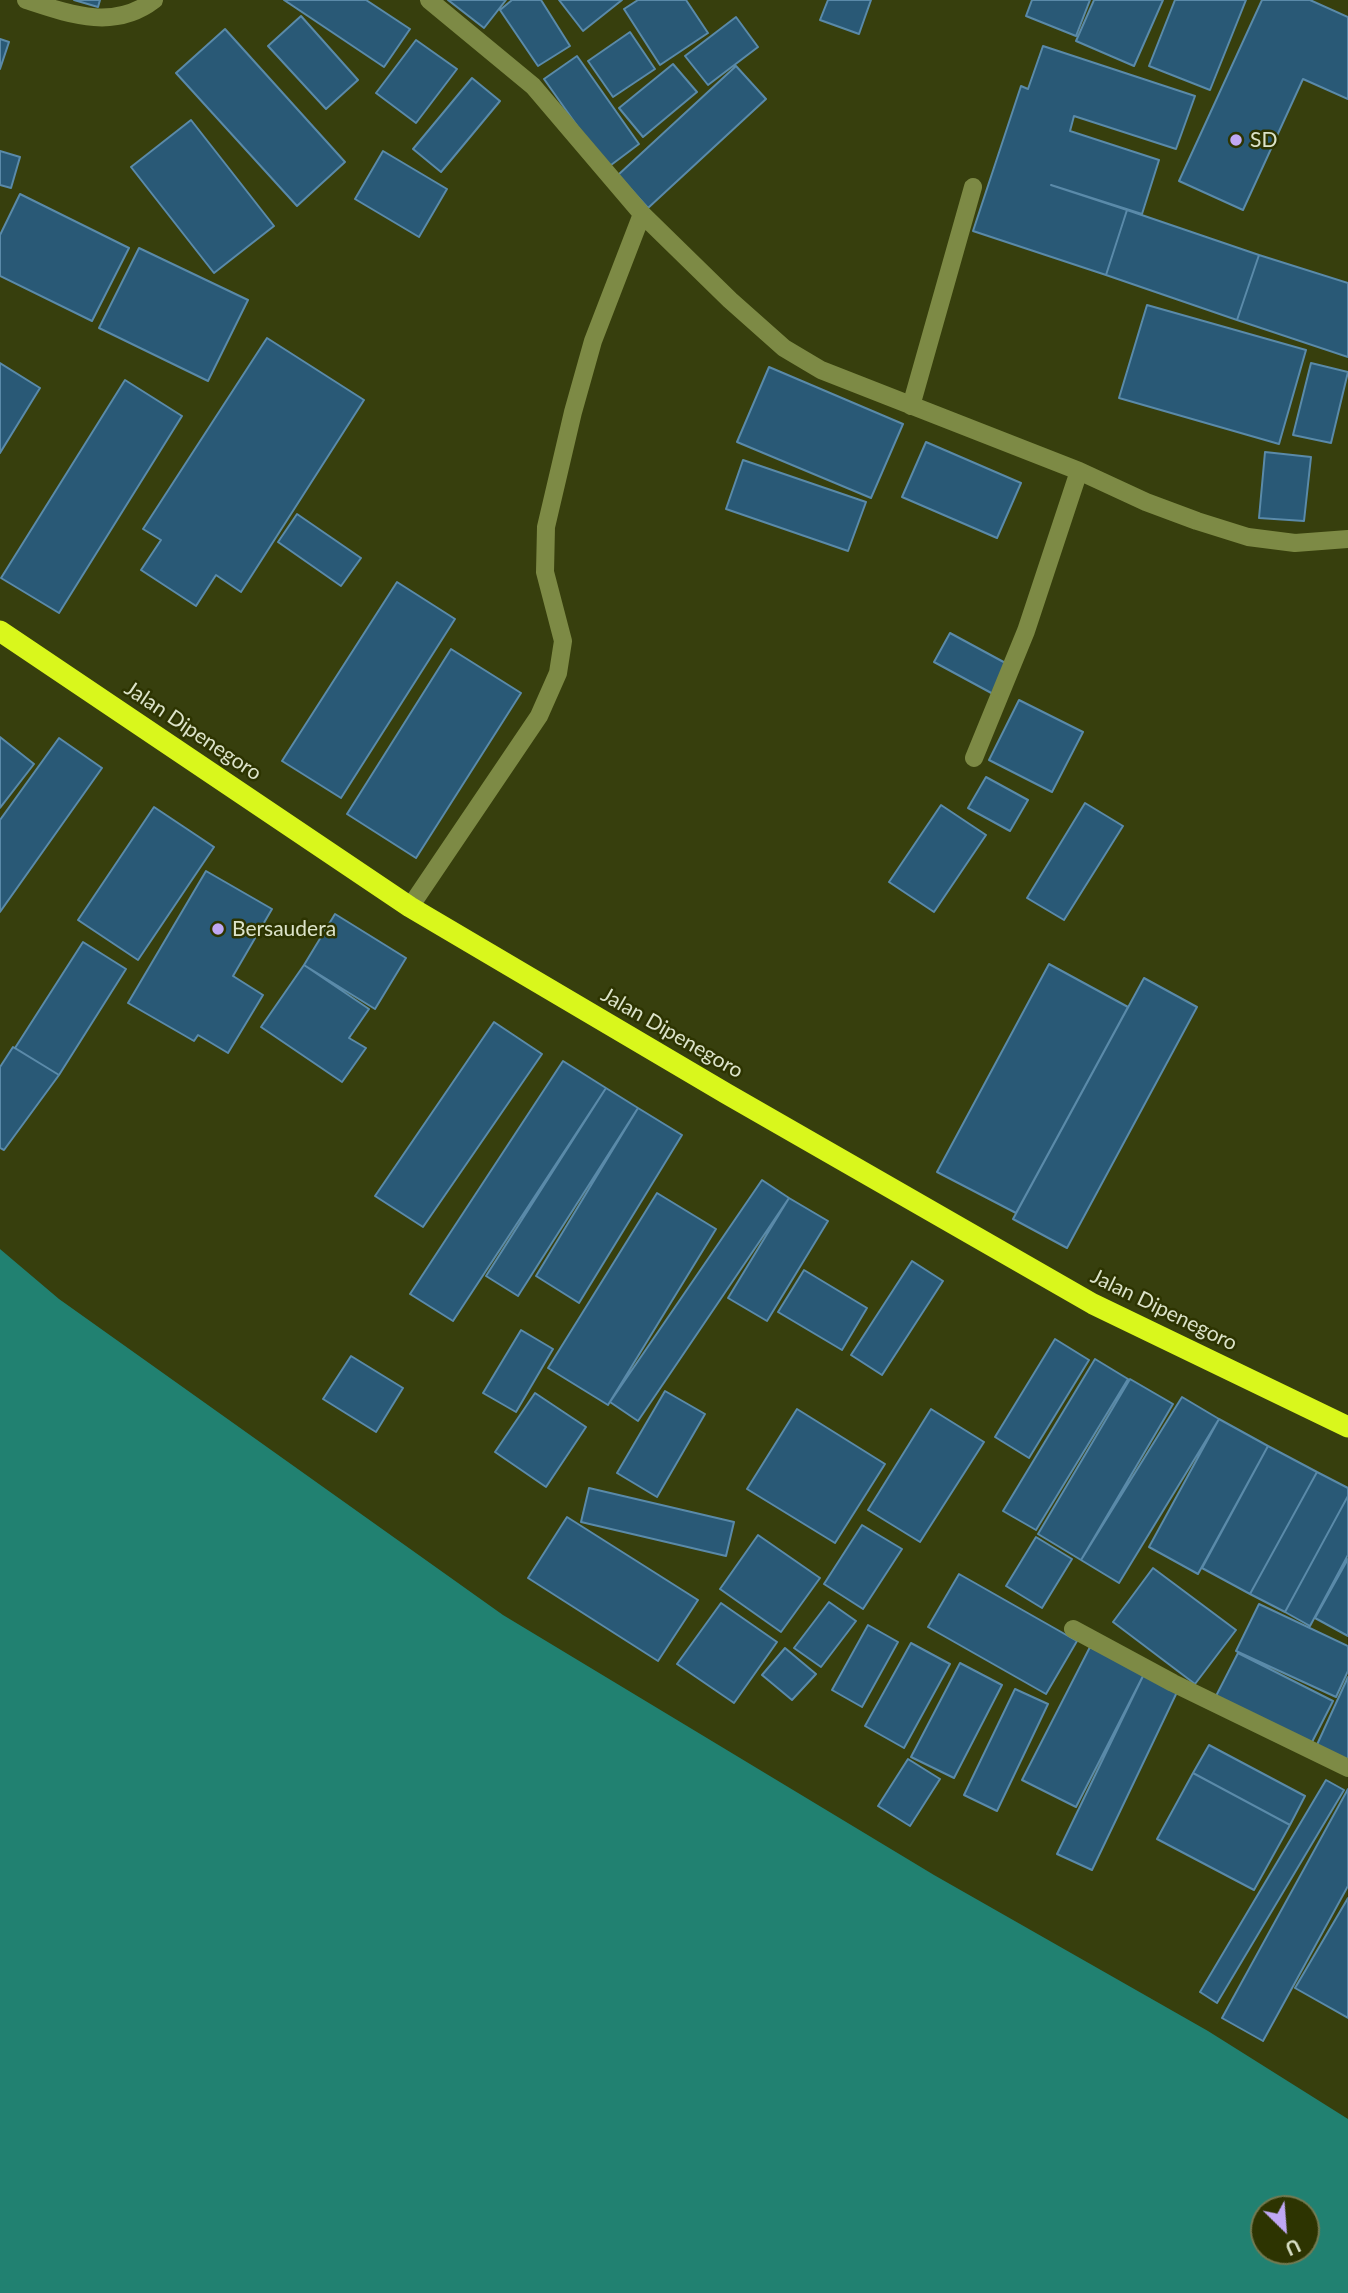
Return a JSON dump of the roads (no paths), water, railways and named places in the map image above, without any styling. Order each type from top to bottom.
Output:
[{"type":"highway","name":"Jalan Dipenegoro","points":[[0,631],[410,907],[1093,1304],[1348,1427]]},
{"type":"street","points":[[26,0],[92,19],[131,14],[153,0]]},
{"type":"street","points":[[429,0],[533,86],[642,214],[730,300],[784,348],[821,370],[1079,471],[1146,502],[1198,522],[1248,537],[1295,543],[1348,539]]},
{"type":"street","points":[[911,406],[974,187]]},
{"type":"street","points":[[410,907],[539,716],[558,673],[563,641],[545,572],[546,527],[572,412],[593,341],[642,214]]},
{"type":"street","points":[[974,758],[1026,631],[1079,471]]},
{"type":"street","points":[[1073,1629],[1172,1683],[1348,1768]]},
{"type":"water","points":[[0,1249],[59,1299],[503,1615],[934,1875],[1208,2031],[1348,2119],[1348,2293],[0,2293]]},
{"type":"place","name":"SD","points":[[1236,140]]},
{"type":"place","name":"Bersaudera","points":[[218,929]]}]
